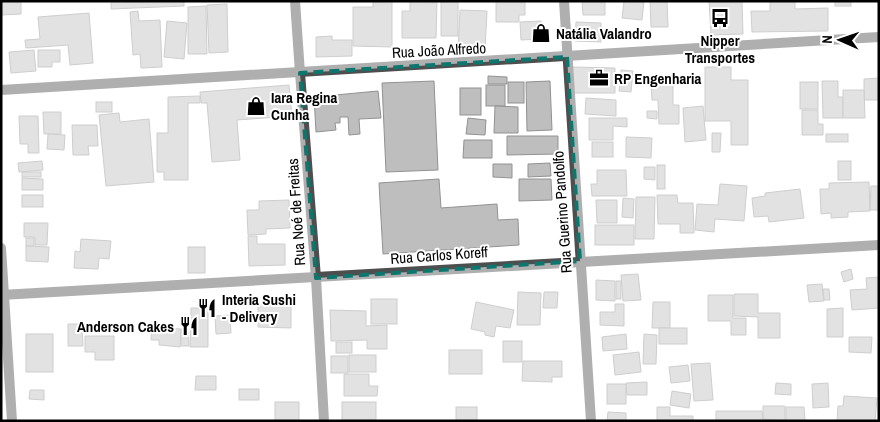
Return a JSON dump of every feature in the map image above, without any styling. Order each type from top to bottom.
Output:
[{"type":"street","name":"Rua Noé de Freitas","points":[[295,1],[316,278],[324,421]]},
{"type":"street","name":"Rua Guerino Pandolfo","points":[[564,1],[591,421]]},
{"type":"street","name":"Rua João Alfredo","points":[[1,90],[879,37]]},
{"type":"street","name":"Rua Carlos Koreff","points":[[3,295],[580,261],[879,246]]},
{"type":"street","points":[[1,248],[12,421]]},
{"type":"highlighted area","points":[[567,57],[580,261],[316,278],[300,73]]},
{"type":"building","points":[[1,1],[21,1],[21,14],[1,15]]},
{"type":"building","points":[[111,1],[184,1],[184,6],[111,9]]},
{"type":"building","points":[[373,1],[392,1],[392,47],[353,46],[353,7],[373,7]]},
{"type":"building","points":[[410,1],[437,2],[436,38],[402,38],[402,11],[410,11]]},
{"type":"building","points":[[458,1],[458,36],[441,36],[441,2]]},
{"type":"building","points":[[496,1],[525,1],[525,15],[519,15],[519,22],[496,22]]},
{"type":"building","points":[[582,1],[605,1],[605,15],[583,15]]},
{"type":"building","points":[[624,1],[644,1],[642,20],[622,18]]},
{"type":"building","points":[[650,1],[667,1],[668,27],[651,27]]},
{"type":"building","points":[[709,1],[742,1],[743,34],[711,35]]},
{"type":"building","points":[[770,1],[795,1],[795,9],[828,8],[828,31],[752,32],[751,11],[770,11]]},
{"type":"building","points":[[835,1],[851,1],[851,6],[835,6]]},
{"type":"building","points":[[227,4],[228,52],[209,53],[207,5]]},
{"type":"building","points":[[206,6],[207,54],[188,54],[188,7]]},
{"type":"building","points":[[460,10],[487,11],[485,50],[458,49]]},
{"type":"building","points":[[138,11],[139,21],[160,20],[162,67],[141,68],[140,54],[133,55],[130,12]]},
{"type":"building","points":[[89,13],[93,63],[70,65],[68,45],[26,48],[25,40],[40,39],[38,17]]},
{"type":"building","points":[[167,21],[187,23],[184,59],[164,57]]},
{"type":"building","points":[[541,21],[542,39],[521,40],[520,22]]},
{"type":"building","points":[[576,22],[601,23],[601,42],[575,41]]},
{"type":"building","points":[[332,36],[332,40],[352,40],[352,56],[316,57],[316,37]]},
{"type":"building","points":[[34,50],[36,71],[11,73],[9,52]]},
{"type":"building","points":[[38,50],[60,50],[60,62],[52,62],[52,67],[38,67]]},
{"type":"building","points":[[572,67],[615,68],[615,93],[572,93]]},
{"type":"building","points":[[705,67],[731,67],[731,80],[748,80],[748,145],[731,145],[731,121],[705,121]]},
{"type":"building","points":[[621,70],[633,71],[631,92],[619,91]]},
{"type":"building","points":[[488,76],[507,77],[507,84],[488,84]]},
{"type":"building","points":[[879,78],[879,100],[864,100],[864,79]]},
{"type":"building","points":[[434,81],[438,170],[386,172],[382,83]]},
{"type":"building","points":[[550,81],[552,130],[527,131],[526,82]]},
{"type":"building","points":[[822,81],[838,81],[838,97],[843,97],[843,118],[823,118]]},
{"type":"building","points":[[508,82],[524,82],[524,103],[508,103]]},
{"type":"building","points":[[800,82],[818,82],[818,109],[800,109]]},
{"type":"building","points":[[651,84],[673,84],[673,105],[679,105],[679,124],[659,124],[658,100],[652,100]]},
{"type":"building","points":[[289,85],[292,116],[237,120],[240,160],[212,162],[207,103],[201,103],[200,92]]},
{"type":"building","points":[[486,85],[505,85],[505,106],[486,106]]},
{"type":"building","points":[[460,88],[481,88],[481,115],[460,115]]},
{"type":"building","points":[[843,90],[864,90],[865,118],[843,118]]},
{"type":"building","points":[[378,91],[381,118],[359,119],[360,134],[349,135],[348,117],[340,117],[340,123],[335,123],[336,130],[316,132],[314,97]]},
{"type":"building","points":[[200,96],[200,103],[188,103],[188,180],[164,180],[164,172],[157,172],[157,133],[168,133],[168,97]]},
{"type":"building","points":[[586,98],[616,100],[616,116],[585,114]]},
{"type":"building","points":[[96,102],[112,102],[112,112],[96,112]]},
{"type":"building","points":[[495,106],[518,107],[518,133],[494,133]]},
{"type":"building","points":[[703,106],[706,140],[685,142],[683,108]]},
{"type":"building","points":[[802,110],[818,110],[818,124],[823,124],[823,135],[802,135]]},
{"type":"building","points":[[647,111],[657,111],[657,119],[647,118]]},
{"type":"building","points":[[43,112],[61,112],[61,134],[44,134]]},
{"type":"building","points":[[119,113],[120,122],[149,119],[154,182],[106,186],[99,115]]},
{"type":"building","points":[[19,116],[38,116],[39,153],[28,153],[28,144],[20,144]]},
{"type":"building","points":[[468,118],[486,120],[485,135],[466,134]]},
{"type":"building","points":[[589,118],[627,118],[627,127],[613,126],[613,140],[589,140]]},
{"type":"building","points":[[72,125],[97,125],[98,146],[88,146],[89,155],[73,155]]},
{"type":"building","points":[[712,133],[721,133],[720,152],[712,152]]},
{"type":"building","points":[[48,134],[65,135],[64,150],[47,149]]},
{"type":"building","points":[[826,134],[848,134],[848,142],[826,142]]},
{"type":"building","points":[[507,136],[558,136],[558,154],[507,155]]},
{"type":"building","points":[[626,137],[652,138],[651,158],[626,157]]},
{"type":"building","points":[[464,140],[492,140],[492,158],[463,158]]},
{"type":"building","points":[[592,142],[613,142],[613,157],[592,157]]},
{"type":"building","points":[[42,161],[43,170],[19,172],[18,163]]},
{"type":"building","points":[[838,161],[851,161],[851,180],[838,180]]},
{"type":"building","points":[[550,163],[551,176],[528,177],[528,164]]},
{"type":"building","points":[[493,164],[512,164],[512,178],[493,177]]},
{"type":"building","points":[[657,165],[665,165],[665,189],[657,189]]},
{"type":"building","points":[[644,167],[655,167],[655,180],[644,179]]},
{"type":"building","points":[[597,170],[626,170],[627,196],[592,196],[591,184],[597,184]]},
{"type":"building","points":[[22,172],[41,172],[41,177],[22,177]]},
{"type":"building","points":[[22,178],[43,179],[43,190],[22,190]]},
{"type":"building","points":[[439,179],[441,208],[497,204],[498,220],[518,219],[519,245],[383,254],[379,183]]},
{"type":"building","points":[[519,179],[551,179],[552,200],[519,201]]},
{"type":"building","points":[[869,182],[870,211],[848,212],[848,217],[831,218],[831,213],[821,214],[820,189],[829,189],[829,183]]},
{"type":"building","points":[[720,184],[747,186],[744,221],[715,219],[714,232],[695,230],[697,204],[718,205]]},
{"type":"building","points":[[871,186],[879,186],[879,210],[870,210]]},
{"type":"building","points":[[800,189],[804,218],[769,222],[768,216],[754,217],[752,198],[765,196],[765,193]]},
{"type":"building","points":[[22,195],[43,195],[43,207],[22,207]]},
{"type":"building","points":[[657,195],[677,195],[678,203],[693,203],[694,233],[680,233],[680,224],[658,224]]},
{"type":"building","points":[[636,197],[655,197],[654,239],[635,239]]},
{"type":"building","points":[[623,198],[634,199],[633,218],[622,217]]},
{"type":"building","points":[[289,200],[290,228],[266,229],[266,234],[248,235],[247,210],[259,210],[259,201]]},
{"type":"building","points":[[596,200],[617,200],[617,223],[597,223]]},
{"type":"building","points":[[24,223],[48,223],[47,245],[35,245],[35,237],[24,237]]},
{"type":"building","points":[[595,225],[634,225],[634,245],[595,245]]},
{"type":"building","points":[[248,236],[257,236],[257,244],[285,244],[285,265],[249,266]]},
{"type":"building","points":[[26,238],[34,238],[34,246],[26,246]]},
{"type":"building","points":[[81,239],[111,241],[109,259],[99,258],[98,269],[74,268],[75,251],[80,252]]},
{"type":"building","points":[[26,246],[49,247],[48,262],[26,261]]},
{"type":"building","points":[[188,247],[205,247],[205,273],[188,273]]},
{"type":"building","points":[[851,269],[853,279],[844,282],[841,272]]},
{"type":"building","points":[[638,274],[641,300],[623,301],[621,275]]},
{"type":"building","points":[[879,277],[879,308],[852,310],[850,290],[867,289],[866,278]]},
{"type":"building","points":[[596,280],[615,281],[615,301],[596,300]]},
{"type":"building","points":[[616,281],[621,281],[621,299],[616,299]]},
{"type":"building","points":[[822,284],[824,301],[809,302],[807,285]]},
{"type":"building","points":[[823,289],[829,289],[830,300],[824,300]]},
{"type":"building","points":[[518,292],[541,293],[540,325],[517,325]]},
{"type":"building","points":[[544,292],[558,292],[557,308],[543,308]]},
{"type":"building","points":[[734,294],[758,294],[758,313],[780,313],[780,338],[758,338],[758,317],[734,316]]},
{"type":"building","points":[[708,295],[733,295],[733,318],[746,318],[746,335],[731,335],[731,321],[708,321]]},
{"type":"building","points":[[371,299],[397,299],[397,324],[371,324]]},
{"type":"building","points":[[476,302],[514,310],[510,328],[496,326],[494,337],[485,335],[485,332],[471,329]]},
{"type":"building","points":[[653,302],[670,302],[670,328],[652,328]]},
{"type":"building","points":[[258,304],[291,304],[291,328],[258,327]]},
{"type":"building","points":[[615,304],[624,304],[624,326],[600,325],[600,312],[615,312]]},
{"type":"building","points":[[191,308],[208,308],[208,347],[190,347]]},
{"type":"building","points":[[843,308],[843,337],[827,337],[827,309]]},
{"type":"building","points":[[330,310],[366,311],[366,326],[387,325],[387,349],[367,349],[367,340],[331,341]]},
{"type":"building","points":[[230,315],[231,333],[216,334],[215,316]]},
{"type":"building","points":[[68,324],[82,324],[83,346],[68,346]]},
{"type":"building","points":[[152,327],[181,329],[180,347],[159,345],[159,340],[151,340]]},
{"type":"building","points":[[659,328],[687,328],[687,344],[659,344]]},
{"type":"building","points":[[181,329],[188,329],[189,346],[181,346]]},
{"type":"building","points":[[26,334],[53,334],[53,372],[26,372]]},
{"type":"building","points":[[626,334],[627,349],[603,351],[602,337]]},
{"type":"building","points":[[644,334],[657,335],[656,364],[643,364]]},
{"type":"building","points":[[85,336],[114,336],[114,360],[95,360],[95,352],[85,352]]},
{"type":"building","points":[[849,337],[872,337],[871,353],[849,352]]},
{"type":"building","points":[[503,341],[522,341],[522,362],[503,362]]},
{"type":"building","points":[[336,342],[352,342],[352,353],[336,353]]},
{"type":"building","points":[[449,350],[482,350],[482,374],[449,374]]},
{"type":"building","points":[[639,352],[641,372],[615,375],[613,355]]},
{"type":"building","points":[[349,355],[376,355],[376,372],[349,372]]},
{"type":"building","points":[[331,356],[348,356],[348,373],[331,373]]},
{"type":"building","points":[[523,361],[562,361],[562,377],[552,377],[552,382],[522,381]]},
{"type":"building","points":[[710,363],[713,400],[694,401],[691,364]]},
{"type":"building","points":[[688,365],[690,381],[671,383],[669,367]]},
{"type":"building","points":[[344,374],[369,374],[369,386],[378,386],[377,396],[344,396]]},
{"type":"building","points":[[196,376],[216,376],[216,390],[195,390]]},
{"type":"building","points":[[647,382],[647,395],[627,395],[626,383]]},
{"type":"building","points":[[776,383],[791,384],[791,395],[775,394]]},
{"type":"building","points":[[828,383],[829,407],[813,408],[812,384]]},
{"type":"building","points":[[607,384],[626,384],[626,404],[607,404]]},
{"type":"building","points":[[239,389],[259,389],[259,400],[239,400]]},
{"type":"building","points":[[30,390],[44,390],[44,400],[29,399]]},
{"type":"building","points":[[672,391],[691,394],[689,408],[670,405]]},
{"type":"building","points":[[844,396],[877,398],[875,421],[837,421],[838,406],[843,406]]},
{"type":"building","points":[[275,402],[299,402],[299,421],[275,421]]},
{"type":"building","points":[[342,402],[376,402],[376,420],[342,420]]},
{"type":"building","points":[[763,406],[785,406],[785,421],[763,419]]},
{"type":"building","points":[[456,407],[477,407],[477,421],[456,421]]},
{"type":"building","points":[[657,407],[670,407],[670,416],[693,416],[693,421],[657,421]]},
{"type":"building","points":[[786,407],[804,407],[805,421],[786,421]]},
{"type":"building","points":[[716,411],[762,411],[763,421],[716,421]]},
{"type":"building","points":[[608,412],[626,413],[626,421],[607,421]]},
{"type":"place","name":"Nipper Transportes","points":[[720,18]]},
{"type":"place","name":"Natália Valandro","points":[[541,33]]},
{"type":"place","name":"RP Engenharia","points":[[599,78]]},
{"type":"place","name":"Iara Regina Cunha","points":[[256,106]]},
{"type":"place","name":"Interia Sushi - Delivery","points":[[207,308]]},
{"type":"place","name":"Anderson Cakes","points":[[189,326]]}]
